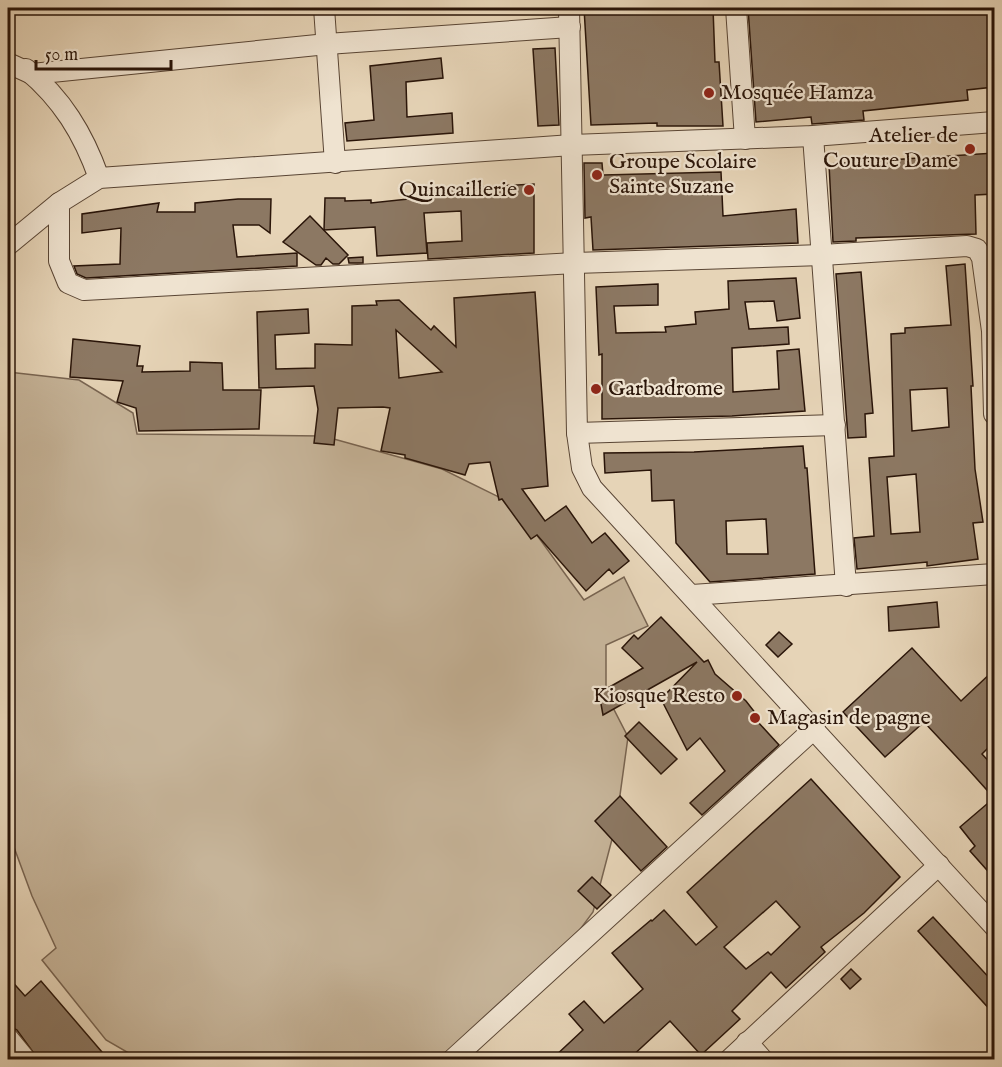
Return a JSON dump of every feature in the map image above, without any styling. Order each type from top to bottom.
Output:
[{"type":"street","points":[[324,8],[335,163]]},
{"type":"street","points":[[568,8],[577,432],[582,468],[592,488],[815,728],[994,926]]},
{"type":"street","points":[[736,8],[745,139]]},
{"type":"street","points":[[8,63],[32,74],[327,44],[570,27]]},
{"type":"street","points":[[8,54],[32,74],[75,123],[87,142],[99,178]]},
{"type":"street","points":[[8,244],[59,203],[99,178],[572,146],[813,136],[994,122]]},
{"type":"street","points":[[813,136],[846,586]]},
{"type":"street","points":[[59,203],[59,261],[68,283],[84,290],[575,262],[822,255],[967,246],[977,249],[982,258],[993,333],[994,414]]},
{"type":"street","points":[[577,432],[835,425]]},
{"type":"street","points":[[692,595],[994,574]]},
{"type":"street","points":[[452,1059],[815,728]]},
{"type":"street","points":[[729,1059],[939,865]]},
{"type":"street","points":[[8,1038],[26,1059]]},
{"type":"street","points":[[747,1042],[763,1059]]},
{"type":"shaded area","points":[[8,372],[79,380],[133,413],[137,434],[323,436],[442,469],[515,505],[584,600],[624,577],[648,626],[606,645],[606,694],[628,737],[616,824],[593,912],[519,1012],[440,1059],[139,1059],[106,1040],[42,960],[56,948],[32,896],[8,831]]},
{"type":"building","points":[[584,8],[597,8],[597,14],[627,12],[627,8],[646,8],[646,11],[713,8],[715,62],[719,62],[723,126],[657,126],[657,123],[591,125]]},
{"type":"building","points":[[748,8],[994,8],[994,87],[967,90],[968,100],[863,111],[864,120],[812,124],[811,117],[756,122]]},
{"type":"building","points":[[555,48],[559,125],[538,126],[533,49]]},
{"type":"building","points":[[441,58],[443,78],[406,82],[407,117],[452,113],[453,133],[347,141],[345,123],[374,120],[370,66]]},
{"type":"building","points":[[994,153],[994,194],[975,195],[976,234],[856,238],[856,241],[833,242],[829,164]]},
{"type":"building","points":[[584,163],[602,163],[603,175],[721,172],[723,216],[796,209],[798,243],[593,250],[591,217],[585,218]]},
{"type":"building","points":[[534,184],[534,253],[428,259],[427,243],[462,241],[461,211],[424,213],[427,253],[377,256],[375,227],[324,230],[325,198],[345,198],[345,201],[371,200],[371,203],[427,197],[427,190]]},
{"type":"building","points":[[271,199],[270,233],[259,225],[233,225],[237,257],[297,253],[297,266],[86,278],[77,274],[74,266],[120,264],[121,228],[82,233],[82,214],[159,203],[157,212],[195,212],[195,203]]},
{"type":"building","points":[[310,216],[348,255],[339,264],[333,264],[326,258],[321,265],[316,265],[283,242]]},
{"type":"building","points":[[363,257],[363,263],[349,263],[348,258]]},
{"type":"building","points":[[965,264],[973,386],[971,386],[975,469],[983,522],[973,523],[978,559],[927,566],[927,562],[857,569],[854,538],[874,536],[869,458],[894,456],[891,334],[905,333],[905,328],[951,325],[946,266]],"holes":[[[947,388],[949,427],[912,431],[910,390]],[[916,474],[920,532],[891,534],[887,477]]]},
{"type":"building","points":[[861,272],[873,413],[865,414],[866,437],[848,438],[836,274]]},
{"type":"building","points":[[796,278],[800,318],[777,321],[774,301],[745,302],[749,329],[788,327],[789,344],[732,348],[733,392],[779,389],[777,351],[799,349],[805,411],[732,416],[602,419],[602,354],[599,355],[596,287],[658,284],[658,305],[614,306],[616,333],[666,332],[665,327],[696,324],[695,312],[729,309],[728,281]]},
{"type":"building","points":[[535,292],[548,486],[522,489],[545,521],[566,506],[592,543],[605,533],[629,561],[613,574],[609,569],[586,591],[537,535],[531,539],[502,499],[499,500],[490,462],[469,464],[465,475],[405,458],[405,455],[381,451],[390,408],[383,407],[338,408],[334,445],[314,443],[318,409],[314,386],[259,388],[257,312],[308,309],[309,333],[275,335],[276,369],[315,368],[315,344],[352,345],[352,306],[377,305],[376,301],[399,300],[431,330],[434,326],[456,347],[454,298]],"holes":[[[396,330],[442,372],[399,378]]]},
{"type":"building","points":[[73,339],[140,346],[137,366],[143,366],[142,372],[190,371],[190,362],[222,363],[223,390],[261,390],[259,429],[139,431],[136,408],[117,402],[123,381],[70,377]]},
{"type":"building","points":[[803,446],[805,468],[807,468],[815,574],[710,582],[676,543],[674,500],[652,501],[651,470],[605,473],[604,453],[694,452]],"holes":[[[766,519],[768,554],[727,554],[726,521]]]},
{"type":"building","points":[[937,602],[939,627],[889,631],[888,607]]},
{"type":"building","points":[[661,617],[704,662],[708,660],[715,674],[746,701],[760,719],[757,721],[779,745],[702,815],[690,803],[725,771],[700,738],[687,750],[661,699],[697,662],[603,715],[599,693],[643,668],[622,648],[634,635],[638,639]]},
{"type":"building","points":[[779,632],[792,644],[778,657],[766,645]]},
{"type":"building","points":[[912,648],[961,701],[994,670],[994,742],[982,754],[994,767],[994,798],[924,722],[885,757],[843,712]]},
{"type":"building","points":[[639,722],[677,759],[661,774],[625,736]]},
{"type":"building","points":[[811,779],[900,877],[864,913],[821,947],[825,952],[786,988],[771,972],[732,1011],[740,1019],[701,1055],[670,1021],[629,1059],[552,1059],[583,1030],[569,1014],[584,1001],[604,1023],[643,989],[612,953],[651,920],[664,910],[696,945],[717,927],[687,892]],"holes":[[[776,901],[800,927],[771,955],[768,952],[746,969],[724,947]]]},
{"type":"building","points":[[620,796],[667,847],[641,871],[595,821]]},
{"type":"building","points":[[994,798],[994,878],[970,851],[975,846],[960,827]]},
{"type":"building","points":[[592,877],[611,895],[597,909],[578,891]]},
{"type":"building","points":[[933,917],[994,983],[994,1014],[918,931]]},
{"type":"building","points":[[851,969],[861,979],[850,989],[841,979]]},
{"type":"building","points":[[8,977],[25,996],[41,981],[108,1059],[38,1059],[17,1030],[8,1025]]},
{"type":"place","name":"Mosquée Hamza","points":[[709,93]]},
{"type":"place","name":"Atelier de Couture Dame","points":[[970,149]]},
{"type":"place","name":"Groupe Scolaire Sainte Suzane","points":[[597,175]]},
{"type":"place","name":"Quincaillerie","points":[[529,190]]},
{"type":"place","name":"Garbadrome","points":[[596,389]]},
{"type":"place","name":"Kiosque Resto","points":[[737,696]]},
{"type":"place","name":"Magasin de pagne","points":[[755,718]]}]
